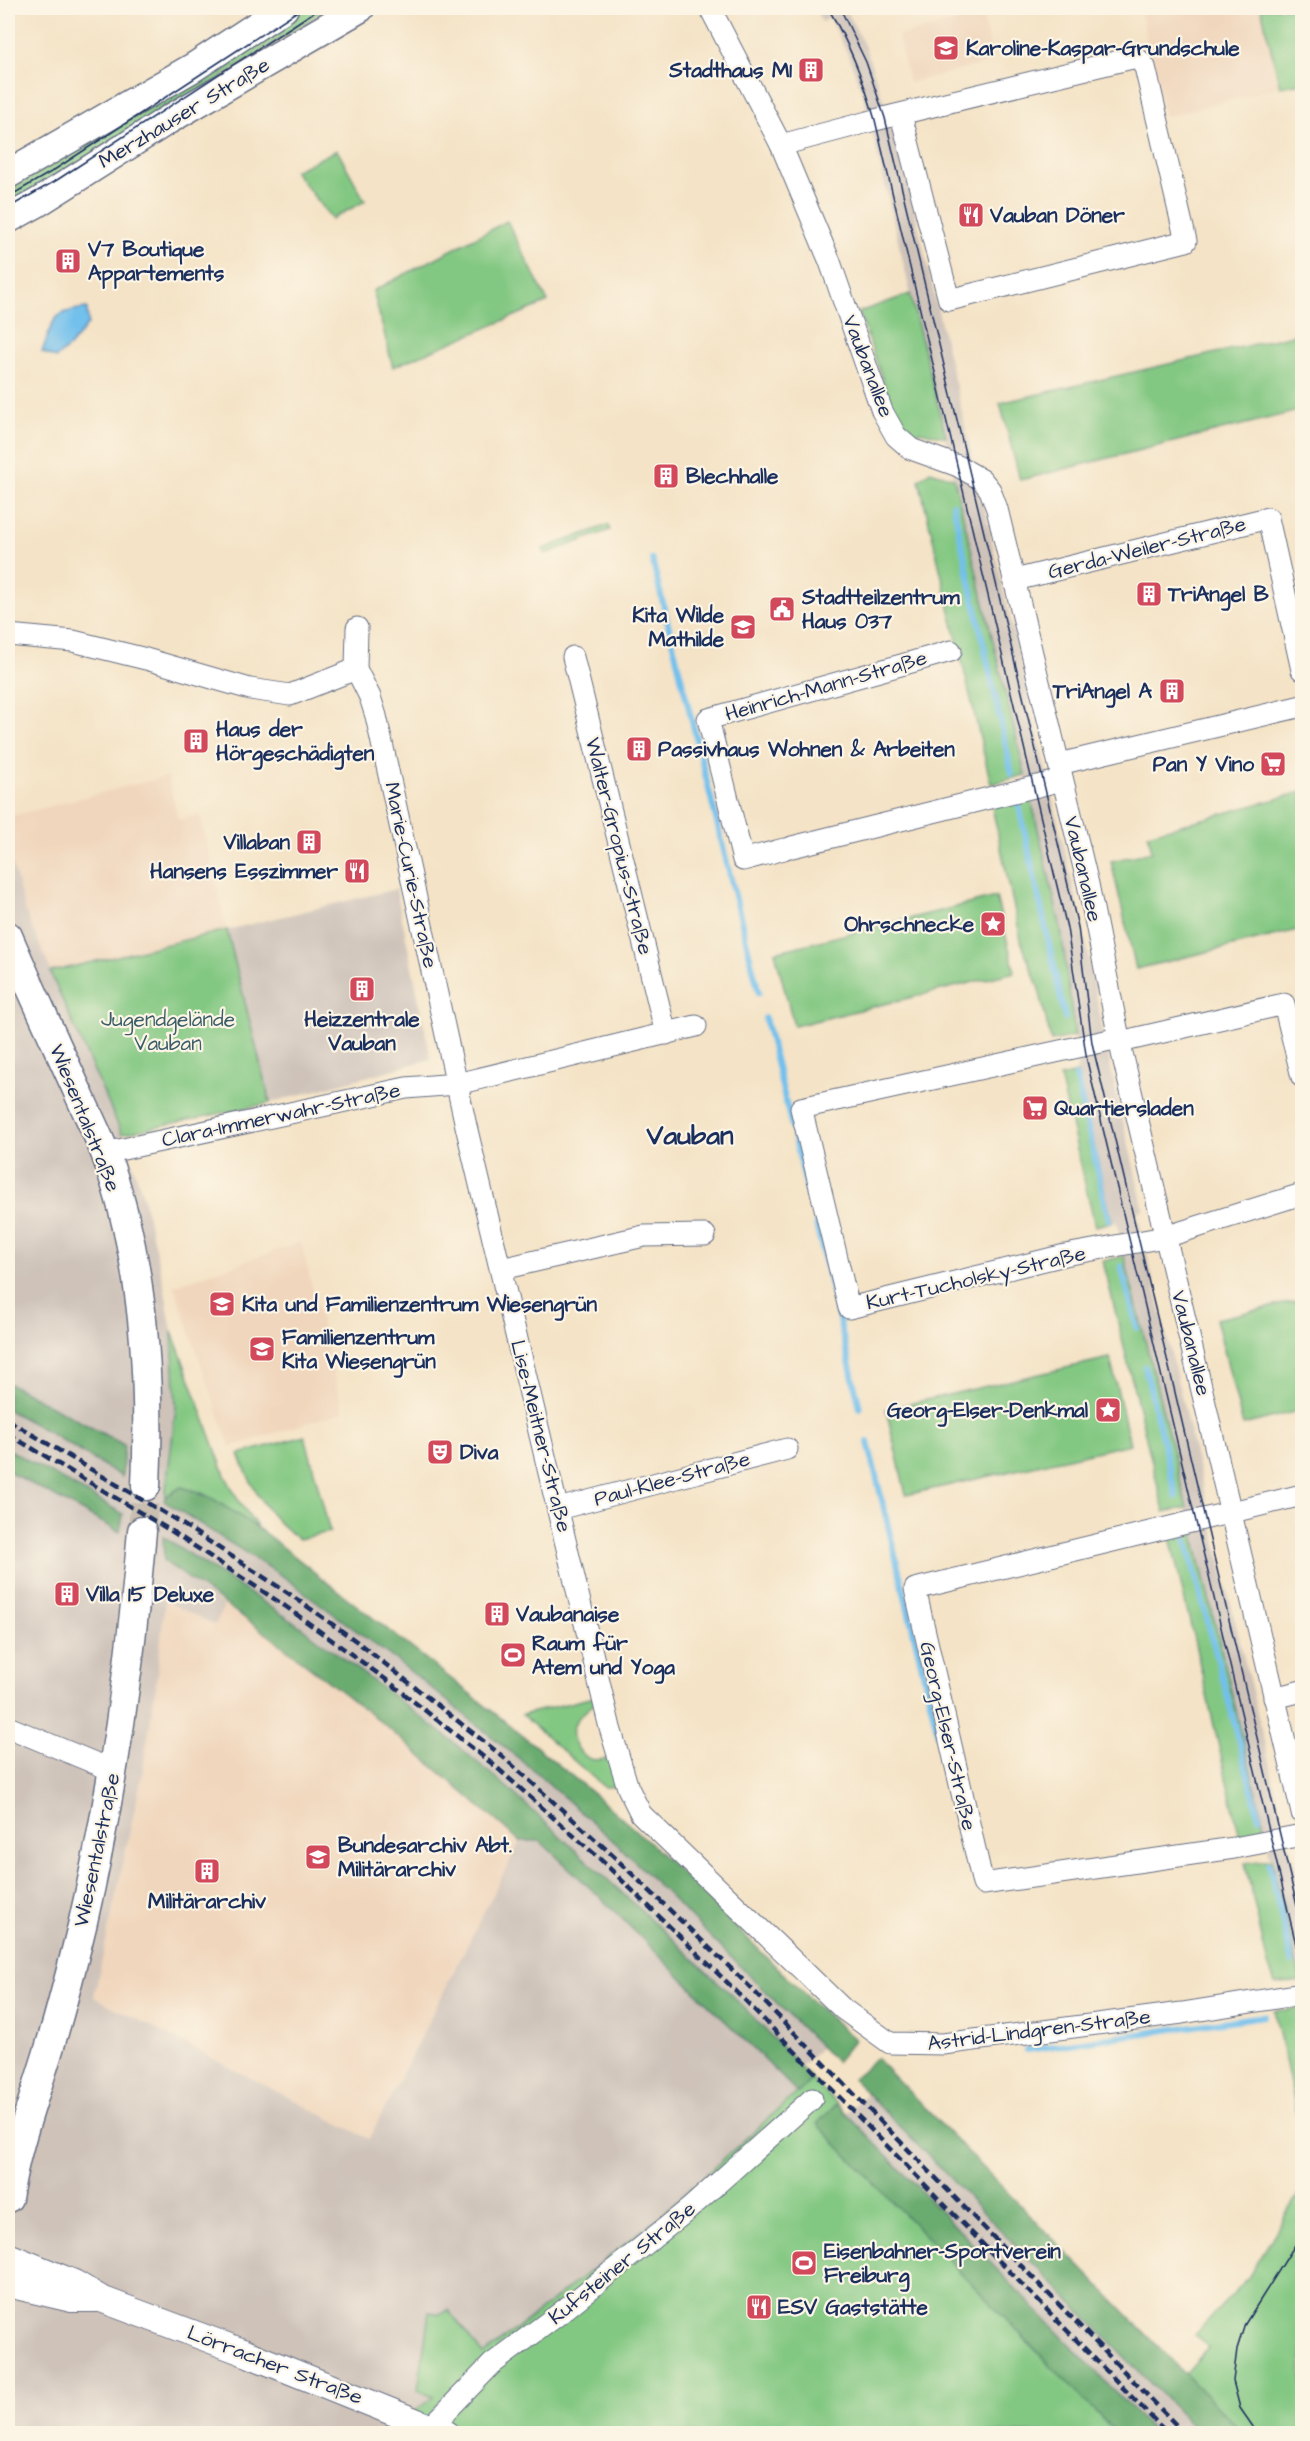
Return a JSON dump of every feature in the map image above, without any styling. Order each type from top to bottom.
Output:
[{"type":"main road","name":"Merzhauser Straße","points":[[8,174],[194,67],[284,8]]},
{"type":"main road","points":[[318,33],[335,8]]},
{"type":"main road","name":"Merzhauser Straße","points":[[8,219],[168,120],[360,8]]},
{"type":"main road","name":"Wiesentalstraße","points":[[8,936],[105,1153],[123,1216],[136,1280],[146,1359],[149,1422],[146,1486]]},
{"type":"main road","name":"Wiesentalstraße","points":[[8,2198],[10,2166],[46,2060],[81,1927],[114,1771],[132,1642],[142,1531]]},
{"type":"street","name":"Vaubanallee","points":[[710,8],[781,145],[830,262],[882,411],[896,436],[911,449],[958,466],[982,480],[990,490],[997,509],[1088,884],[1119,1040],[1302,1813]]},
{"type":"street","points":[[781,145],[901,115],[1132,58],[1139,60],[1144,67],[1186,241],[949,300],[901,115]]},
{"type":"street","name":"Gerda-Weiler-Straße","points":[[1015,580],[1268,518],[1302,670]]},
{"type":"street","name":"Marie-Curie-Straße","points":[[357,628],[356,669],[370,697],[376,716],[458,1084]]},
{"type":"street","points":[[8,636],[73,641],[250,689],[290,695],[356,669]]},
{"type":"street","name":"Heinrich-Mann-Straße","points":[[951,651],[708,719],[743,860],[1061,772]]},
{"type":"street","name":"Walter-Gropius-Straße","points":[[573,657],[666,1034]]},
{"type":"street","points":[[1061,772],[1302,706]]},
{"type":"street","points":[[1119,1040],[1284,1004],[1302,1077]]},
{"type":"street","points":[[458,1084],[696,1026]]},
{"type":"street","name":"Kurt-Tucholsky-Straße","points":[[1119,1040],[801,1108],[849,1308],[1065,1255],[1165,1237]]},
{"type":"street","name":"Clara-Immerwahr-Straße","points":[[105,1153],[406,1088],[458,1084]]},
{"type":"street","name":"Lise-Meitner-Straße","points":[[458,1084],[610,1728],[628,1788]]},
{"type":"street","points":[[1165,1237],[1302,1194]]},
{"type":"street","points":[[501,1269],[644,1236],[705,1235]]},
{"type":"street","name":"Paul-Klee-Straße","points":[[558,1509],[787,1449]]},
{"type":"street","points":[[1232,1512],[1302,1495]]},
{"type":"street","name":"Georg-Elser-Straße","points":[[1232,1512],[915,1590],[919,1612],[982,1884],[1302,1835]]},
{"type":"street","points":[[1274,1698],[1302,1692]]},
{"type":"street","points":[[8,1727],[114,1771]]},
{"type":"street","name":"Astrid-Lindgren-Straße","points":[[628,1788],[641,1815],[843,2009],[890,2043],[942,2044],[1182,2013],[1302,1994]]},
{"type":"street","name":"Kufsteiner Straße","points":[[439,2430],[492,2364],[559,2314],[689,2209],[812,2099]]},
{"type":"street","name":"Lörracher Straße","points":[[8,2256],[74,2283],[101,2299],[243,2352],[439,2430]]},
{"type":"street","name":"Lörracher Straße","points":[[8,2284],[72,2300],[101,2299]]},
{"type":"shaded area","points":[[814,8],[847,8],[865,47],[899,145],[1080,915],[1110,1066],[1144,1210],[1137,1212],[1302,1900],[1302,1990],[1116,1221],[1112,1222],[1110,1218],[1077,1073],[1075,1036],[1061,929],[865,101],[850,59],[830,18],[822,22]]},
{"type":"shaded area","name":"Karoline-Kaspar-Grundschule","points":[[962,8],[980,8],[994,61],[909,83],[898,36],[964,20]]},
{"type":"shaded area","points":[[1140,8],[1261,8],[1280,87],[1164,117]]},
{"type":"shaded area","points":[[168,776],[178,820],[200,814],[227,930],[50,972],[25,911],[8,847],[8,817]]},
{"type":"shaded area","points":[[8,847],[25,911],[122,1134],[141,1189],[164,1285],[172,1331],[176,1408],[164,1501],[284,1577],[405,1667],[537,1773],[620,1847],[821,2047],[800,2067],[731,1994],[666,1933],[510,1790],[446,1736],[300,1626],[163,1538],[164,1561],[224,1606],[215,1625],[165,1601],[156,1686],[142,1775],[94,1997],[369,2139],[520,1841],[540,1841],[603,1900],[798,2093],[657,2219],[386,2433],[8,2433],[8,1471],[120,1532],[123,1514],[8,1449],[8,1410],[122,1477],[124,1445],[8,1383]]},
{"type":"shaded area","points":[[396,889],[431,1059],[270,1103],[227,930]]},
{"type":"shaded area","name":"Familienzentrum Kita Wiesengrün","points":[[301,1242],[343,1412],[230,1447],[174,1286]]},
{"type":"shaded area","name":"Bundesarchiv Abt. Militärarchiv","points":[[165,1600],[214,1625],[224,1606],[271,1637],[382,1723],[520,1841],[369,2139],[94,1997],[142,1775],[156,1686]]},
{"type":"shaded area","points":[[867,2093],[1199,2433],[1155,2433],[846,2113]]},
{"type":"green space","points":[[294,8],[319,8],[320,13],[99,158],[8,214],[8,191]]},
{"type":"green space","points":[[1261,8],[1302,8],[1302,83],[1280,87]]},
{"type":"green space","points":[[337,150],[365,201],[332,219],[294,171]]},
{"type":"green space","points":[[507,221],[548,302],[393,367],[373,291]]},
{"type":"green space","points":[[910,294],[946,437],[919,431],[914,438],[892,407],[859,312]]},
{"type":"green space","points":[[1302,333],[1302,410],[1020,480],[1000,403]]},
{"type":"green space","points":[[930,471],[954,478],[1025,775],[991,784],[919,480]]},
{"type":"green space","points":[[608,525],[610,530],[545,554],[543,549]]},
{"type":"green space","points":[[1302,792],[1302,929],[1136,969],[1111,861],[1152,852],[1148,834]]},
{"type":"green space","points":[[1031,799],[1061,929],[1075,1036],[1051,1041],[1039,989],[1022,944],[992,807]]},
{"type":"green space","points":[[996,897],[1015,972],[794,1026],[775,952]]},
{"type":"green space","name":"Jugendgelände Vauban","points":[[227,930],[270,1103],[122,1134],[50,972]]},
{"type":"green space","points":[[1077,1073],[1112,1222],[1095,1226],[1060,1077]]},
{"type":"green space","points":[[1124,1256],[1187,1508],[1164,1512],[1103,1261]]},
{"type":"green space","points":[[1302,1300],[1302,1410],[1243,1425],[1216,1319]]},
{"type":"green space","points":[[172,1331],[225,1475],[240,1503],[261,1532],[200,1492],[181,1487],[165,1497],[176,1408]]},
{"type":"green space","points":[[1110,1358],[1130,1444],[906,1495],[886,1409]]},
{"type":"green space","points":[[8,1383],[124,1445],[122,1477],[8,1410]]},
{"type":"green space","points":[[305,1436],[330,1532],[299,1539],[278,1522],[262,1502],[239,1454]]},
{"type":"green space","points":[[8,1449],[123,1514],[120,1532],[8,1471]]},
{"type":"green space","points":[[181,1487],[223,1505],[245,1519],[557,1763],[655,1847],[796,1986],[855,2039],[836,2062],[620,1847],[537,1773],[405,1667],[284,1577],[164,1501],[165,1497]]},
{"type":"green space","points":[[1193,1533],[1266,1834],[1240,1837],[1170,1537]]},
{"type":"green space","points":[[163,1537],[300,1626],[446,1736],[510,1790],[666,1933],[731,1994],[812,2079],[798,2093],[603,1900],[540,1841],[520,1841],[382,1723],[271,1637],[164,1561]]},
{"type":"green space","points":[[594,1697],[595,1702],[575,1723],[573,1738],[581,1753],[590,1759],[609,1759],[620,1786],[604,1787],[522,1715]]},
{"type":"green space","points":[[1272,1859],[1301,1982],[1275,1983],[1268,1965],[1245,1863]]},
{"type":"green space","points":[[1302,2008],[1302,2137],[1274,2011]]},
{"type":"green space","points":[[876,2058],[1243,2433],[1199,2433],[853,2079]]},
{"type":"green space","name":"Eisenbahner-Sportverein Freiburg","points":[[812,2079],[837,2104],[818,2124],[1116,2433],[386,2434],[433,2397],[418,2390],[429,2312],[439,2314],[449,2310],[483,2355],[657,2219]]},
{"type":"green space","points":[[837,2104],[1155,2433],[1116,2433],[817,2124]]},
{"type":"green space","points":[[1302,2188],[1302,2433],[1243,2433],[1184,2375],[1208,2348],[1195,2334],[1248,2278]]},
{"type":"water","points":[[87,308],[88,324],[70,346],[56,358],[42,352],[55,319],[66,312]]},
{"type":"waterway","points":[[953,504],[1012,774]]},
{"type":"waterway","points":[[652,559],[759,993]]},
{"type":"waterway","points":[[1019,806],[1065,1018]]},
{"type":"waterway","points":[[765,1018],[810,1200]]},
{"type":"waterway","points":[[1076,1076],[1109,1220]]},
{"type":"waterway","points":[[816,1223],[860,1408]]},
{"type":"waterway","points":[[1121,1266],[1137,1328]]},
{"type":"waterway","points":[[1145,1367],[1176,1496]]},
{"type":"waterway","points":[[868,1442],[938,1734]]},
{"type":"waterway","points":[[1186,1539],[1259,1817]]},
{"type":"waterway","points":[[1269,1864],[1292,1962]]},
{"type":"waterway","points":[[1027,2050],[1264,2016]]},
{"type":"tunnel","points":[[142,1531],[146,1486]]},
{"type":"tram line","points":[[8,197],[51,172],[302,8]]},
{"type":"tram line","points":[[8,208],[57,180],[320,8]]},
{"type":"tram line","points":[[828,8],[855,62],[875,120],[1067,928],[1087,1061],[1302,1970]]},
{"type":"tram line","points":[[840,8],[866,62],[885,118],[1078,927],[1092,1043],[1302,1927]]},
{"type":"tram line","points":[[1258,2434],[1240,2408],[1233,2381],[1237,2349],[1245,2324],[1302,2234]]},
{"type":"railway","points":[[8,1420],[176,1520],[291,1595],[356,1641],[501,1755],[607,1850],[744,1981],[1185,2434]]},
{"type":"railway","points":[[8,1434],[173,1532],[285,1606],[388,1681],[495,1766],[600,1859],[735,1990],[1168,2434]]},
{"type":"place","name":"Karoline-Kaspar-Grundschule","points":[[946,48]]},
{"type":"place","name":"Stadthaus M1","points":[[811,70]]},
{"type":"place","name":"Vauban Döner","points":[[971,215]]},
{"type":"place","name":"V7 Boutique Appartements","points":[[68,261]]},
{"type":"place","name":"Blechhalle","points":[[666,476]]},
{"type":"place","name":"TriAngel B","points":[[1149,594]]},
{"type":"place","name":"Stadtteilzentrum Haus 037","points":[[782,609]]},
{"type":"place","name":"Kita Wilde Mathilde","points":[[743,627]]},
{"type":"place","name":"TriAngel A","points":[[1172,691]]},
{"type":"place","name":"Haus der Hörgeschädigten","points":[[196,741]]},
{"type":"place","name":"Passivhaus Wohnen & Arbeiten","points":[[639,749]]},
{"type":"place","name":"Pan Y Vino","points":[[1273,764]]},
{"type":"place","name":"Villaban","points":[[309,842]]},
{"type":"place","name":"Hansens Esszimmer","points":[[357,871]]},
{"type":"place","name":"Ohrschnecke","points":[[993,924]]},
{"type":"place","name":"Heizzentrale Vauban","points":[[362,989]]},
{"type":"place","name":"Quartiersladen","points":[[1035,1108]]},
{"type":"place","name":"Kita und Familienzentrum Wiesengrün","points":[[222,1304]]},
{"type":"place","name":"Familienzentrum Kita Wiesengrün","points":[[262,1349]]},
{"type":"place","name":"Georg-Elser-Denkmal","points":[[1108,1410]]},
{"type":"place","name":"Diva","points":[[440,1452]]},
{"type":"place","name":"Villa 15 Deluxe","points":[[67,1594]]},
{"type":"place","name":"Vaubanaise","points":[[497,1614]]},
{"type":"place","name":"Raum für Atem und Yoga","points":[[513,1655]]},
{"type":"place","name":"Bundesarchiv Abt. Militärarchiv","points":[[318,1857]]},
{"type":"place","name":"Militärarchiv","points":[[207,1871]]},
{"type":"place","name":"Eisenbahner-Sportverein Freiburg","points":[[804,2263]]},
{"type":"place","name":"ESV Gaststätte","points":[[759,2307]]},
{"type":"district","name":"Vauban","points":[[690,1136]]}]
